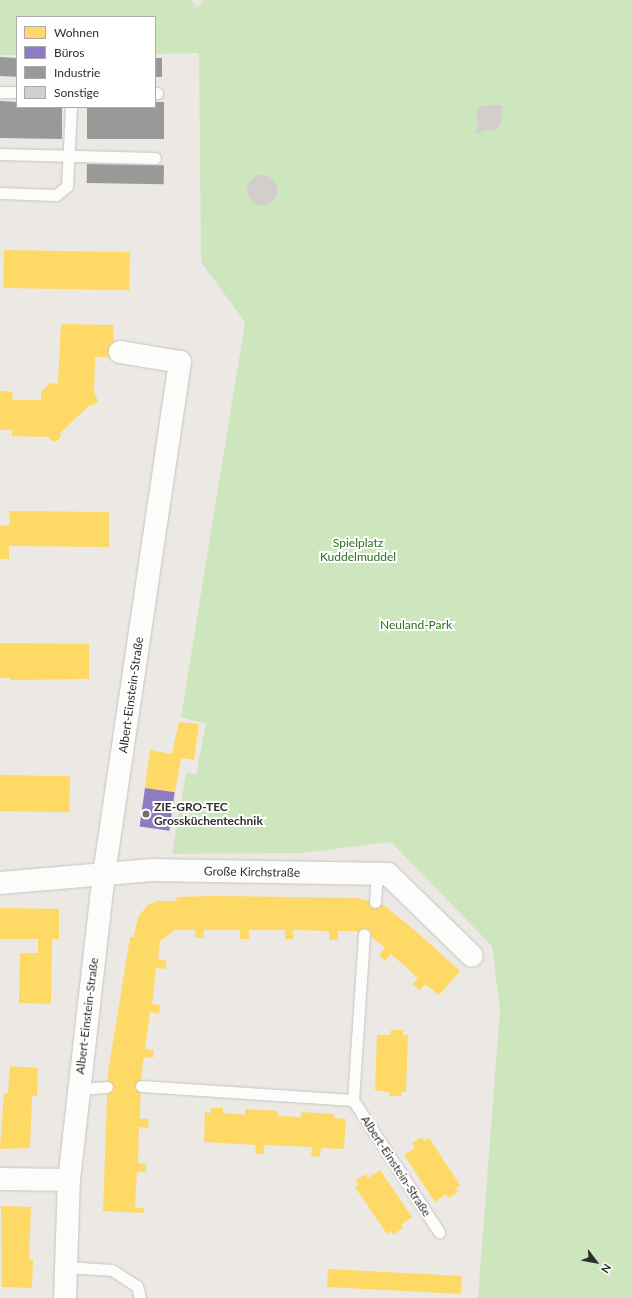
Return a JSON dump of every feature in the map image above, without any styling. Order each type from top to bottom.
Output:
[{"type":"street","name":"Albert-Einstein-Straße","points":[[65,1298],[69,1180],[78,1089],[104,874],[180,362],[120,352]]},
{"type":"street","name":"Große Kirchstraße","points":[[0,883],[152,870],[388,874],[472,956]]},
{"type":"street","points":[[0,1179],[69,1180]]},
{"type":"lane","points":[[0,92],[16,92]]},
{"type":"lane","points":[[0,193],[56,195],[68,186],[71,108]]},
{"type":"lane","points":[[0,154],[155,158]]},
{"type":"lane","points":[[375,902],[377,874]]},
{"type":"lane","points":[[141,1086],[353,1100],[364,934]]},
{"type":"lane","name":"Albert-Einstein-Straße","points":[[78,1089],[107,1087]]},
{"type":"lane","name":"Albert-Einstein-Straße","points":[[353,1100],[439,1232]]},
{"type":"lane","points":[[66,1267],[112,1270],[137,1286],[140,1298]]},
{"type":"green space","name":"Neuland-Park","points":[[0,0],[191,0],[197,8],[204,0],[632,0],[632,1298],[478,1298],[500,1010],[492,946],[391,842],[302,853],[172,854],[186,773],[196,774],[206,724],[181,717],[245,322],[201,262],[199,53],[156,54],[156,16],[16,16],[16,55],[0,55]]},
{"type":"building: Wohnen","points":[[4,250],[130,252],[129,290],[3,288]]},
{"type":"building: Wohnen","points":[[61,324],[113,325],[114,345],[109,345],[109,357],[95,357],[94,392],[98,401],[94,405],[90,405],[60,433],[61,437],[57,441],[52,441],[48,437],[12,436],[12,430],[0,430],[0,391],[13,392],[12,400],[41,400],[41,392],[50,383],[58,384]]},
{"type":"building: Wohnen","points":[[10,511],[109,512],[109,547],[9,546],[9,559],[0,559],[0,525],[9,526]]},
{"type":"building: Wohnen","points":[[0,643],[89,644],[89,679],[10,680],[10,678],[0,678]]},
{"type":"building: Wohnen","points":[[179,722],[199,724],[194,760],[181,758],[175,792],[145,788],[150,750],[172,754]]},
{"type":"building: Wohnen","points":[[0,775],[70,776],[69,812],[0,811]]},
{"type":"building: Wohnen","points":[[177,897],[356,898],[375,902],[385,906],[460,971],[439,995],[425,984],[420,990],[412,984],[418,978],[391,954],[385,961],[379,955],[385,948],[372,937],[356,931],[338,931],[338,940],[329,940],[329,931],[293,930],[293,939],[285,939],[285,930],[249,930],[249,939],[240,939],[240,930],[204,930],[204,938],[195,938],[195,930],[175,930],[160,941],[158,959],[167,961],[165,969],[156,968],[152,1004],[160,1005],[159,1014],[150,1012],[145,1049],[154,1050],[153,1058],[144,1057],[141,1075],[140,1119],[149,1119],[148,1128],[139,1127],[138,1163],[146,1164],[146,1172],[137,1172],[135,1208],[144,1208],[144,1213],[103,1211],[108,1073],[130,937],[134,937],[138,917],[148,905],[158,901],[176,901]]},
{"type":"building: Wohnen","points":[[0,908],[59,909],[59,939],[52,939],[51,1004],[19,1003],[20,953],[38,953],[38,939],[0,939]]},
{"type":"building: Wohnen","points":[[391,1030],[403,1030],[403,1035],[408,1035],[406,1092],[402,1092],[401,1096],[389,1096],[389,1092],[375,1090],[377,1035],[390,1035]]},
{"type":"building: Wohnen","points":[[10,1066],[38,1068],[37,1096],[32,1096],[30,1148],[0,1149],[4,1093],[8,1093]]},
{"type":"building: Wohnen","points":[[211,1108],[223,1108],[223,1113],[245,1115],[245,1109],[278,1111],[278,1116],[301,1117],[301,1112],[334,1114],[334,1118],[346,1119],[344,1149],[321,1148],[320,1157],[311,1156],[312,1147],[264,1145],[264,1154],[255,1154],[256,1145],[204,1142],[205,1112],[211,1113]]},
{"type":"building: Wohnen","points":[[422,1137],[424,1141],[429,1138],[460,1185],[456,1188],[458,1192],[449,1198],[446,1194],[435,1202],[404,1155],[415,1148],[412,1143]]},
{"type":"building: Wohnen","points":[[380,1170],[412,1217],[401,1225],[403,1228],[393,1235],[391,1231],[387,1234],[355,1187],[359,1185],[356,1180],[366,1174],[368,1178]]},
{"type":"building: Wohnen","points":[[1,1206],[31,1207],[29,1259],[33,1260],[32,1288],[2,1287]]},
{"type":"building: Wohnen","points":[[328,1269],[462,1276],[461,1294],[327,1287]]},
{"type":"building: Büros","points":[[145,788],[175,792],[169,831],[140,827]]},
{"type":"building: Industrie","points":[[0,57],[16,58],[16,77],[0,76]]},
{"type":"building: Industrie","points":[[156,58],[162,58],[162,77],[156,77]]},
{"type":"building: Industrie","points":[[0,101],[16,102],[16,108],[62,108],[62,139],[0,138]]},
{"type":"building: Industrie","points":[[156,102],[164,102],[164,139],[87,139],[87,108],[156,108]]},
{"type":"building: Industrie","points":[[87,164],[164,165],[164,184],[87,183]]},
{"type":"building: Sonstige","points":[[502,105],[501,124],[495,131],[490,129],[475,134],[478,121],[476,112],[480,106]]},
{"type":"building: Sonstige","points":[[262,175],[273,179],[277,190],[273,201],[262,205],[251,201],[247,190],[251,179]]},
{"type":"place","name":"ZIE-GRO-TEC Grossküchentechnik","points":[[146,814]]},
{"type":"park label","name":"Spielplatz Kuddelmuddel","points":[[358,550]]}]
